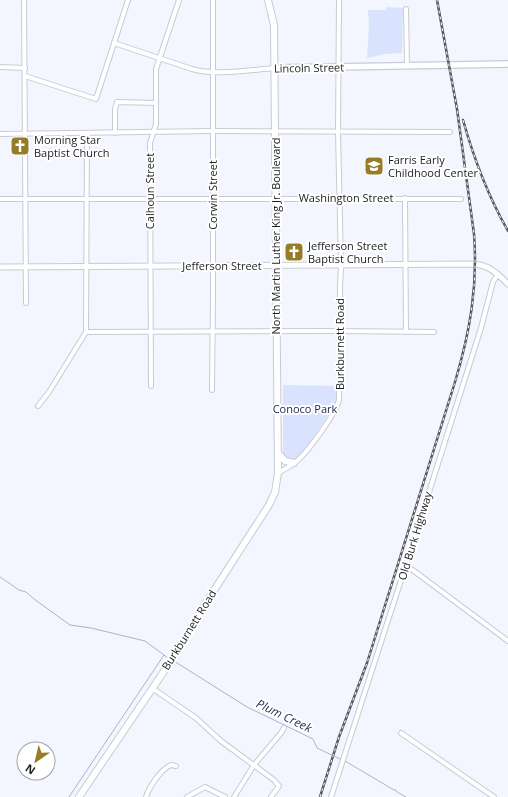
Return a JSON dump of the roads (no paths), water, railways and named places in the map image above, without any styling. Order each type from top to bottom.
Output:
[{"type":"main road","name":"North Martin Luther King Jr. Boulevard","points":[[268,0],[274,25],[278,473]]},
{"type":"main road","name":"Lincoln Street","points":[[274,68],[508,64]]},
{"type":"main road","points":[[278,453],[285,461],[294,463]]},
{"type":"main road","name":"Burkburnett Road","points":[[79,797],[177,652],[202,609],[269,505],[275,492],[278,473]]},
{"type":"street","points":[[24,0],[26,303]]},
{"type":"street","points":[[25,76],[96,99],[128,0]]},
{"type":"street","name":"Calhoun Street","points":[[151,386],[150,143],[156,124],[156,76],[160,58],[179,0]]},
{"type":"street","name":"Corwin Street","points":[[212,390],[213,0]]},
{"type":"street","name":"Burkburnett Road","points":[[278,473],[294,463],[304,454],[335,412],[338,406],[340,393],[339,331],[341,266],[338,132],[339,0]]},
{"type":"street","points":[[406,9],[407,66]]},
{"type":"street","name":"Lincoln Street","points":[[114,43],[195,70],[213,72],[274,68]]},
{"type":"street","points":[[0,67],[25,68]]},
{"type":"street","points":[[115,133],[115,109],[117,102],[156,103]]},
{"type":"street","points":[[0,134],[213,131],[450,132]]},
{"type":"street","points":[[38,406],[49,392],[86,332],[87,133]]},
{"type":"street","points":[[405,198],[406,332]]},
{"type":"street","name":"Washington Street","points":[[0,199],[461,199]]},
{"type":"street","name":"Jefferson Street","points":[[0,267],[480,264],[491,269],[508,284]]},
{"type":"street","name":"Old Burk Highway","points":[[330,797],[406,565],[493,282],[498,274]]},
{"type":"street","points":[[86,332],[434,332]]},
{"type":"street","points":[[406,565],[508,640]]},
{"type":"street","points":[[152,688],[196,718],[221,741],[274,780],[279,786],[271,797]]},
{"type":"street","points":[[234,797],[254,765],[284,728]]},
{"type":"street","points":[[401,733],[494,797]]},
{"type":"street","points":[[146,797],[147,792],[162,772],[171,765],[176,766]]},
{"type":"street","points":[[187,797],[205,786],[225,797]]},
{"type":"waterway","name":"Plum Creek","points":[[0,577],[19,590],[26,592],[70,625],[91,628],[145,641],[168,658]]},
{"type":"waterway","points":[[69,797],[164,655]]},
{"type":"waterway","name":"Plum Creek","points":[[174,661],[247,707],[313,739],[317,748],[342,760]]},
{"type":"waterway","name":"Plum Creek","points":[[345,761],[406,797]]},
{"type":"railway","points":[[320,797],[339,737],[367,663],[455,382],[465,345],[472,309],[475,272],[474,234],[457,109],[437,0]]},
{"type":"railway","points":[[463,120],[482,177],[508,231]]},
{"type":"place","name":"Morning Star Baptist Church","points":[[20,146]]},
{"type":"place","name":"Farris Early Childhood Center","points":[[374,166]]},
{"type":"place","name":"Jefferson Street Baptist Church","points":[[294,252]]},
{"type":"park label","name":"Conoco Park","points":[[305,409]]}]
